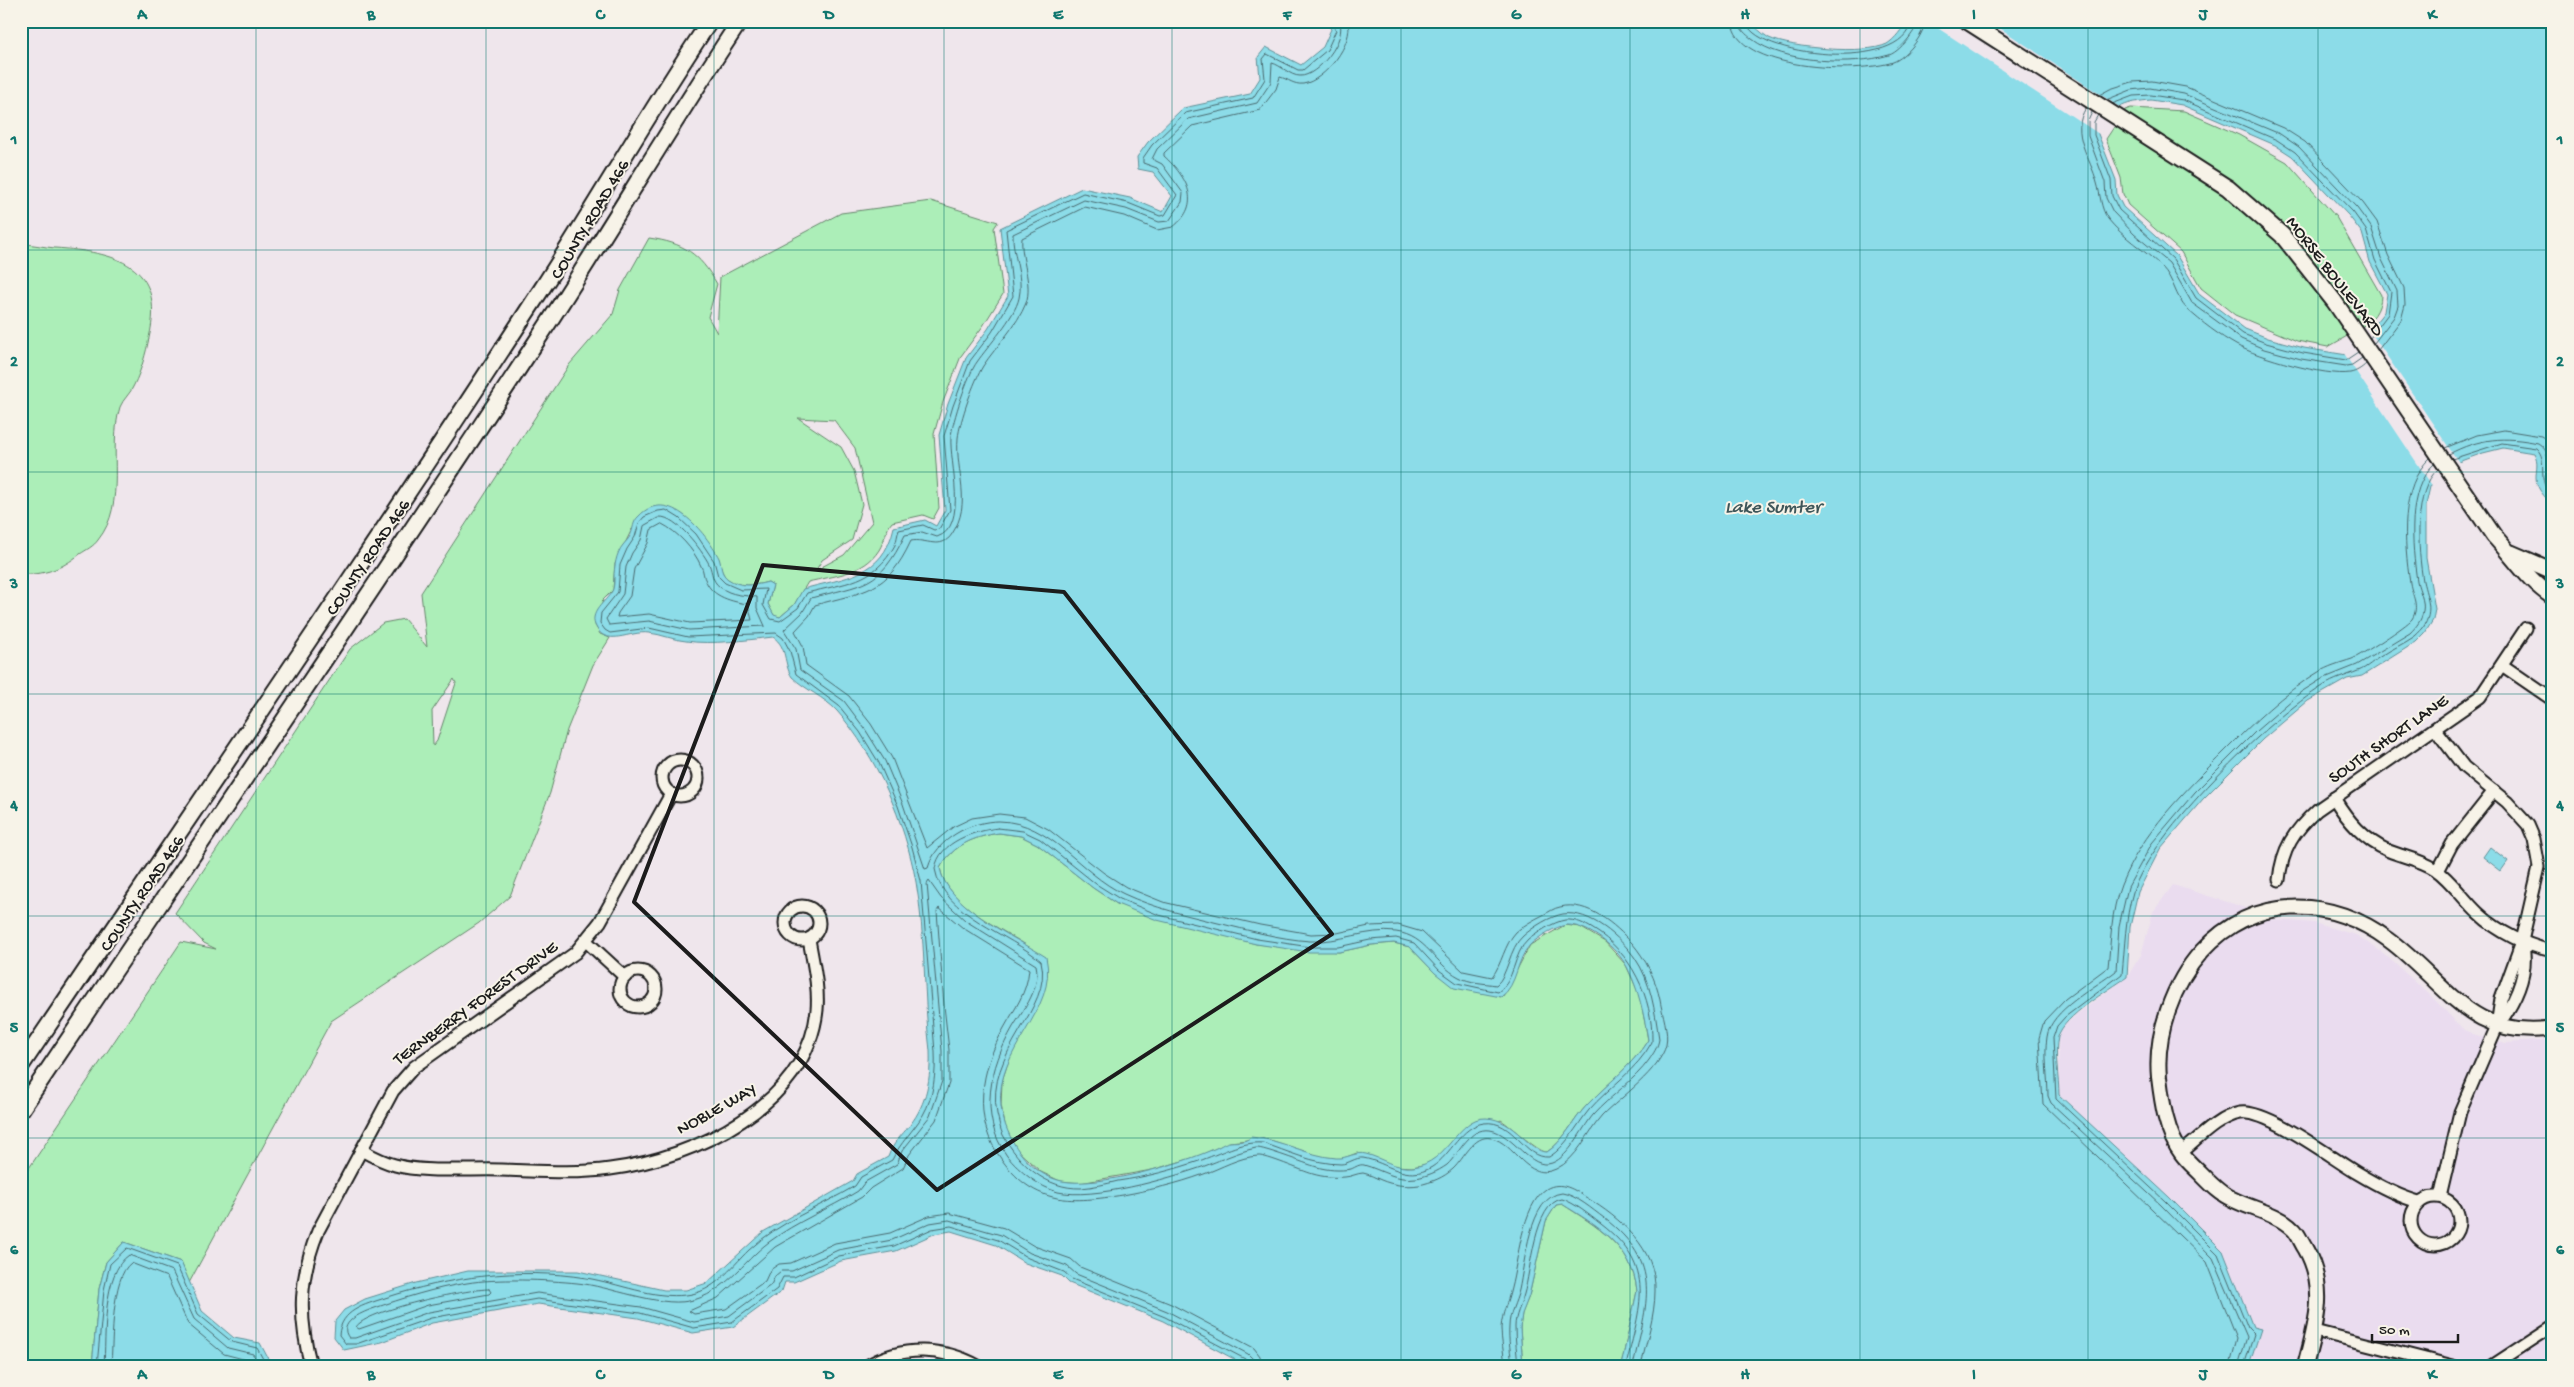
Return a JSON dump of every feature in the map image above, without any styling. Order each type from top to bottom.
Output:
[{"type":"main road","name":"COUNTY ROAD 466","points":[[21,1066],[470,398],[545,284],[656,101],[710,21]]},
{"type":"main road","name":"COUNTY ROAD 466","points":[[21,1110],[490,412],[563,301],[681,108],[740,21]]},
{"type":"main road","name":"MORSE BOULEVARD","points":[[1967,21],[2152,142],[2228,188],[2275,229],[2334,301],[2494,536],[2510,552],[2526,576],[2553,597]]},
{"type":"main road","name":"MORSE BOULEVARD","points":[[2510,552],[2550,570]]},
{"type":"street","name":"SOUTH SHORT LANE","points":[[2279,880],[2281,864],[2291,838],[2317,810],[2480,697],[2526,628]]},
{"type":"street","points":[[2502,665],[2553,700]]},
{"type":"street","points":[[2435,729],[2464,767],[2494,791],[2528,825],[2539,867],[2522,941],[2501,999],[2497,1026],[2460,1112],[2440,1197]]},
{"type":"street","points":[[2438,871],[2452,844],[2494,791]]},
{"type":"street","name":"TERNBERRY FOREST DRIVE","points":[[311,1366],[302,1312],[301,1290],[305,1270],[318,1231],[393,1091],[414,1067],[560,965],[586,941],[612,902],[671,794]]},
{"type":"street","points":[[2334,798],[2346,816],[2373,843],[2428,864],[2438,871],[2479,913],[2532,947],[2553,951]]},
{"type":"street","points":[[2305,1366],[2315,1331],[2319,1308],[2318,1285],[2309,1255],[2293,1229],[2268,1214],[2230,1198],[2209,1182],[2181,1153],[2163,1105],[2159,1072],[2161,1042],[2167,1012],[2195,958],[2214,938],[2254,914],[2277,908],[2299,907],[2342,915],[2366,926],[2390,941],[2460,1005],[2497,1026],[2523,1030],[2553,1028]]},
{"type":"street","name":"NOBLE WAY","points":[[361,1150],[398,1166],[589,1172],[654,1159],[708,1139],[757,1111],[772,1099],[787,1083],[804,1056],[812,1033],[817,1002],[816,974],[809,939]]},
{"type":"street","points":[[586,941],[624,977]]},
{"type":"street","points":[[2181,1153],[2225,1120],[2239,1113],[2251,1112],[2278,1124],[2387,1190],[2419,1202]]},
{"type":"street","points":[[2432,1197],[2440,1197],[2455,1208],[2459,1222],[2453,1236],[2440,1244],[2424,1243],[2413,1232],[2411,1216],[2419,1202],[2432,1197]]},
{"type":"street","points":[[2492,1366],[2553,1326]]},
{"type":"street","points":[[2315,1331],[2453,1366]]},
{"type":"street","points":[[867,1366],[895,1354],[923,1351],[950,1354],[978,1366]]},
{"type":"highlighted area","points":[[763,565],[1064,592],[1332,934],[937,1190],[634,902]]},
{"type":"shaded area","points":[[2173,885],[2237,905],[2276,920],[2314,923],[2356,935],[2383,953],[2431,996],[2464,1030],[2476,1035],[2506,1043],[2553,1040],[2553,1366],[2249,1366],[2254,1347],[2253,1327],[2223,1251],[2059,1095],[2058,1038],[2062,1028],[2077,1014],[2127,977],[2141,955],[2153,912]]},
{"type":"green space","points":[[2131,108],[2184,111],[2239,135],[2287,162],[2336,217],[2381,295],[2378,310],[2372,318],[2360,328],[2287,232],[2122,115],[2125,110]]},
{"type":"green space","points":[[2116,124],[2224,192],[2277,239],[2349,335],[2328,347],[2297,341],[2235,315],[2201,288],[2181,252],[2128,205],[2123,194],[2121,178],[2106,139]]},
{"type":"green space","points":[[931,201],[998,222],[994,228],[1003,294],[961,356],[943,402],[934,434],[939,508],[933,519],[923,515],[892,522],[881,547],[873,558],[847,573],[808,582],[794,605],[780,617],[774,616],[768,604],[773,585],[768,582],[744,585],[728,579],[723,573],[718,558],[709,545],[682,514],[632,529],[615,564],[613,590],[603,600],[595,625],[600,634],[610,638],[593,665],[567,730],[550,793],[510,896],[479,923],[331,1021],[189,1283],[181,1262],[124,1242],[106,1262],[99,1289],[92,1366],[21,1366],[21,1180],[181,942],[216,949],[204,943],[175,913],[350,649],[383,623],[404,619],[427,647],[421,593],[569,365],[613,314],[620,290],[649,238],[681,247],[689,251],[704,264],[717,284],[708,317],[717,333],[720,277],[841,213]],"holes":[[[798,418],[834,420],[855,448],[872,522],[844,555],[816,570],[822,560],[852,540],[862,504],[854,471],[841,447]],[[454,679],[456,683],[437,741],[433,746],[432,711]]]},
{"type":"green space","points":[[21,244],[97,253],[131,267],[143,278],[150,293],[153,313],[141,368],[133,388],[120,407],[115,440],[115,493],[107,525],[94,544],[66,564],[46,572],[30,574],[21,574]]},
{"type":"green space","points":[[999,833],[1021,836],[1037,844],[1093,888],[1117,904],[1256,944],[1339,952],[1371,945],[1394,943],[1410,947],[1435,973],[1503,996],[1530,945],[1565,925],[1580,927],[1605,942],[1626,965],[1640,996],[1648,1040],[1635,1058],[1587,1105],[1558,1142],[1547,1152],[1532,1144],[1501,1120],[1450,1144],[1440,1155],[1427,1164],[1412,1167],[1395,1166],[1357,1153],[1341,1159],[1322,1157],[1264,1138],[1230,1142],[1199,1156],[1152,1170],[1080,1183],[1060,1181],[1041,1172],[1016,1149],[1006,1129],[1001,1105],[1002,1081],[1010,1056],[1022,1034],[1026,945],[988,922],[962,903],[944,881],[940,868],[951,853],[965,843]]},
{"type":"green space","points":[[1562,1204],[1611,1239],[1628,1262],[1634,1276],[1637,1291],[1621,1366],[1523,1366],[1520,1328],[1522,1313],[1529,1296],[1546,1221],[1556,1205]]},
{"type":"water","name":"Lake Sumter","points":[[1324,21],[1748,21],[1766,36],[1779,42],[1846,50],[1877,47],[1887,44],[1896,37],[1907,21],[2553,21],[2553,505],[2536,481],[2537,462],[2534,453],[2503,448],[2483,453],[2458,462],[2435,478],[2430,487],[2426,505],[2426,558],[2435,609],[2433,620],[2425,633],[2416,642],[2362,676],[2347,679],[2308,701],[2263,739],[2203,799],[2160,849],[2138,892],[2130,927],[2127,977],[2077,1012],[2068,1021],[2058,1037],[2059,1095],[2169,1197],[2223,1251],[2253,1327],[2261,1329],[2249,1366],[1621,1366],[1637,1291],[1634,1275],[1628,1262],[1611,1239],[1588,1220],[1562,1204],[1556,1205],[1546,1221],[1529,1296],[1522,1314],[1520,1328],[1523,1366],[1247,1366],[1163,1321],[1069,1283],[1062,1276],[1025,1263],[996,1245],[951,1231],[934,1234],[896,1251],[841,1261],[794,1282],[785,1282],[782,1291],[733,1327],[693,1333],[638,1318],[538,1304],[432,1323],[382,1342],[344,1350],[334,1337],[335,1321],[344,1310],[365,1299],[416,1283],[468,1271],[578,1271],[664,1290],[686,1290],[707,1283],[763,1232],[853,1181],[857,1174],[888,1157],[895,1144],[916,1117],[924,1099],[929,1080],[930,1061],[919,903],[911,859],[897,813],[865,748],[837,711],[792,677],[781,646],[773,637],[729,642],[696,642],[649,633],[611,637],[599,632],[595,625],[595,615],[613,589],[617,556],[639,516],[650,508],[662,506],[674,509],[685,516],[705,537],[719,558],[725,577],[742,585],[768,582],[773,585],[768,604],[774,615],[780,617],[794,605],[803,589],[848,577],[872,565],[889,544],[894,527],[925,520],[936,526],[945,510],[939,435],[948,404],[966,358],[988,329],[1008,296],[1000,228],[1082,188],[1130,198],[1163,212],[1172,196],[1153,172],[1138,169],[1137,157],[1148,142],[1183,108],[1250,94],[1260,78],[1258,57],[1266,47],[1301,65],[1323,47],[1331,29]],"holes":[[[2151,100],[2182,105],[2275,145],[2292,156],[2349,216],[2362,233],[2370,262],[2387,294],[2384,312],[2353,351],[2347,355],[2304,348],[2268,338],[2245,329],[2200,295],[2177,256],[2123,207],[2117,195],[2116,180],[2098,134],[2099,123],[2122,106]],[[999,833],[1021,836],[1037,844],[1093,888],[1117,904],[1157,920],[1256,944],[1309,952],[1339,952],[1371,945],[1394,943],[1410,947],[1435,973],[1454,988],[1501,997],[1511,986],[1522,957],[1530,945],[1542,935],[1558,927],[1575,926],[1593,933],[1602,939],[1616,952],[1627,967],[1638,994],[1648,1040],[1635,1058],[1587,1105],[1558,1142],[1547,1152],[1534,1147],[1514,1129],[1496,1120],[1486,1118],[1476,1120],[1467,1125],[1436,1158],[1425,1164],[1413,1167],[1394,1165],[1362,1153],[1340,1158],[1325,1157],[1262,1138],[1251,1137],[1244,1141],[1227,1143],[1183,1161],[1140,1173],[1096,1181],[1062,1181],[1039,1171],[1020,1153],[1007,1130],[1001,1106],[1001,1085],[1007,1066],[1036,1013],[1043,995],[1048,977],[1046,957],[1000,930],[968,908],[945,882],[940,868],[951,853],[965,843]]]},
{"type":"water","points":[[2490,847],[2508,861],[2501,871],[2483,857]]},
{"type":"water","points":[[124,1242],[181,1262],[202,1311],[234,1338],[260,1343],[269,1360],[265,1366],[92,1366],[99,1289],[106,1262]]},
{"type":"pier","points":[[1927,21],[1989,21],[2121,108],[2106,116],[2101,124],[2102,136]]},
{"type":"pier","points":[[2368,328],[2460,464],[2447,471],[2433,487],[2343,352],[2351,349]]}]
